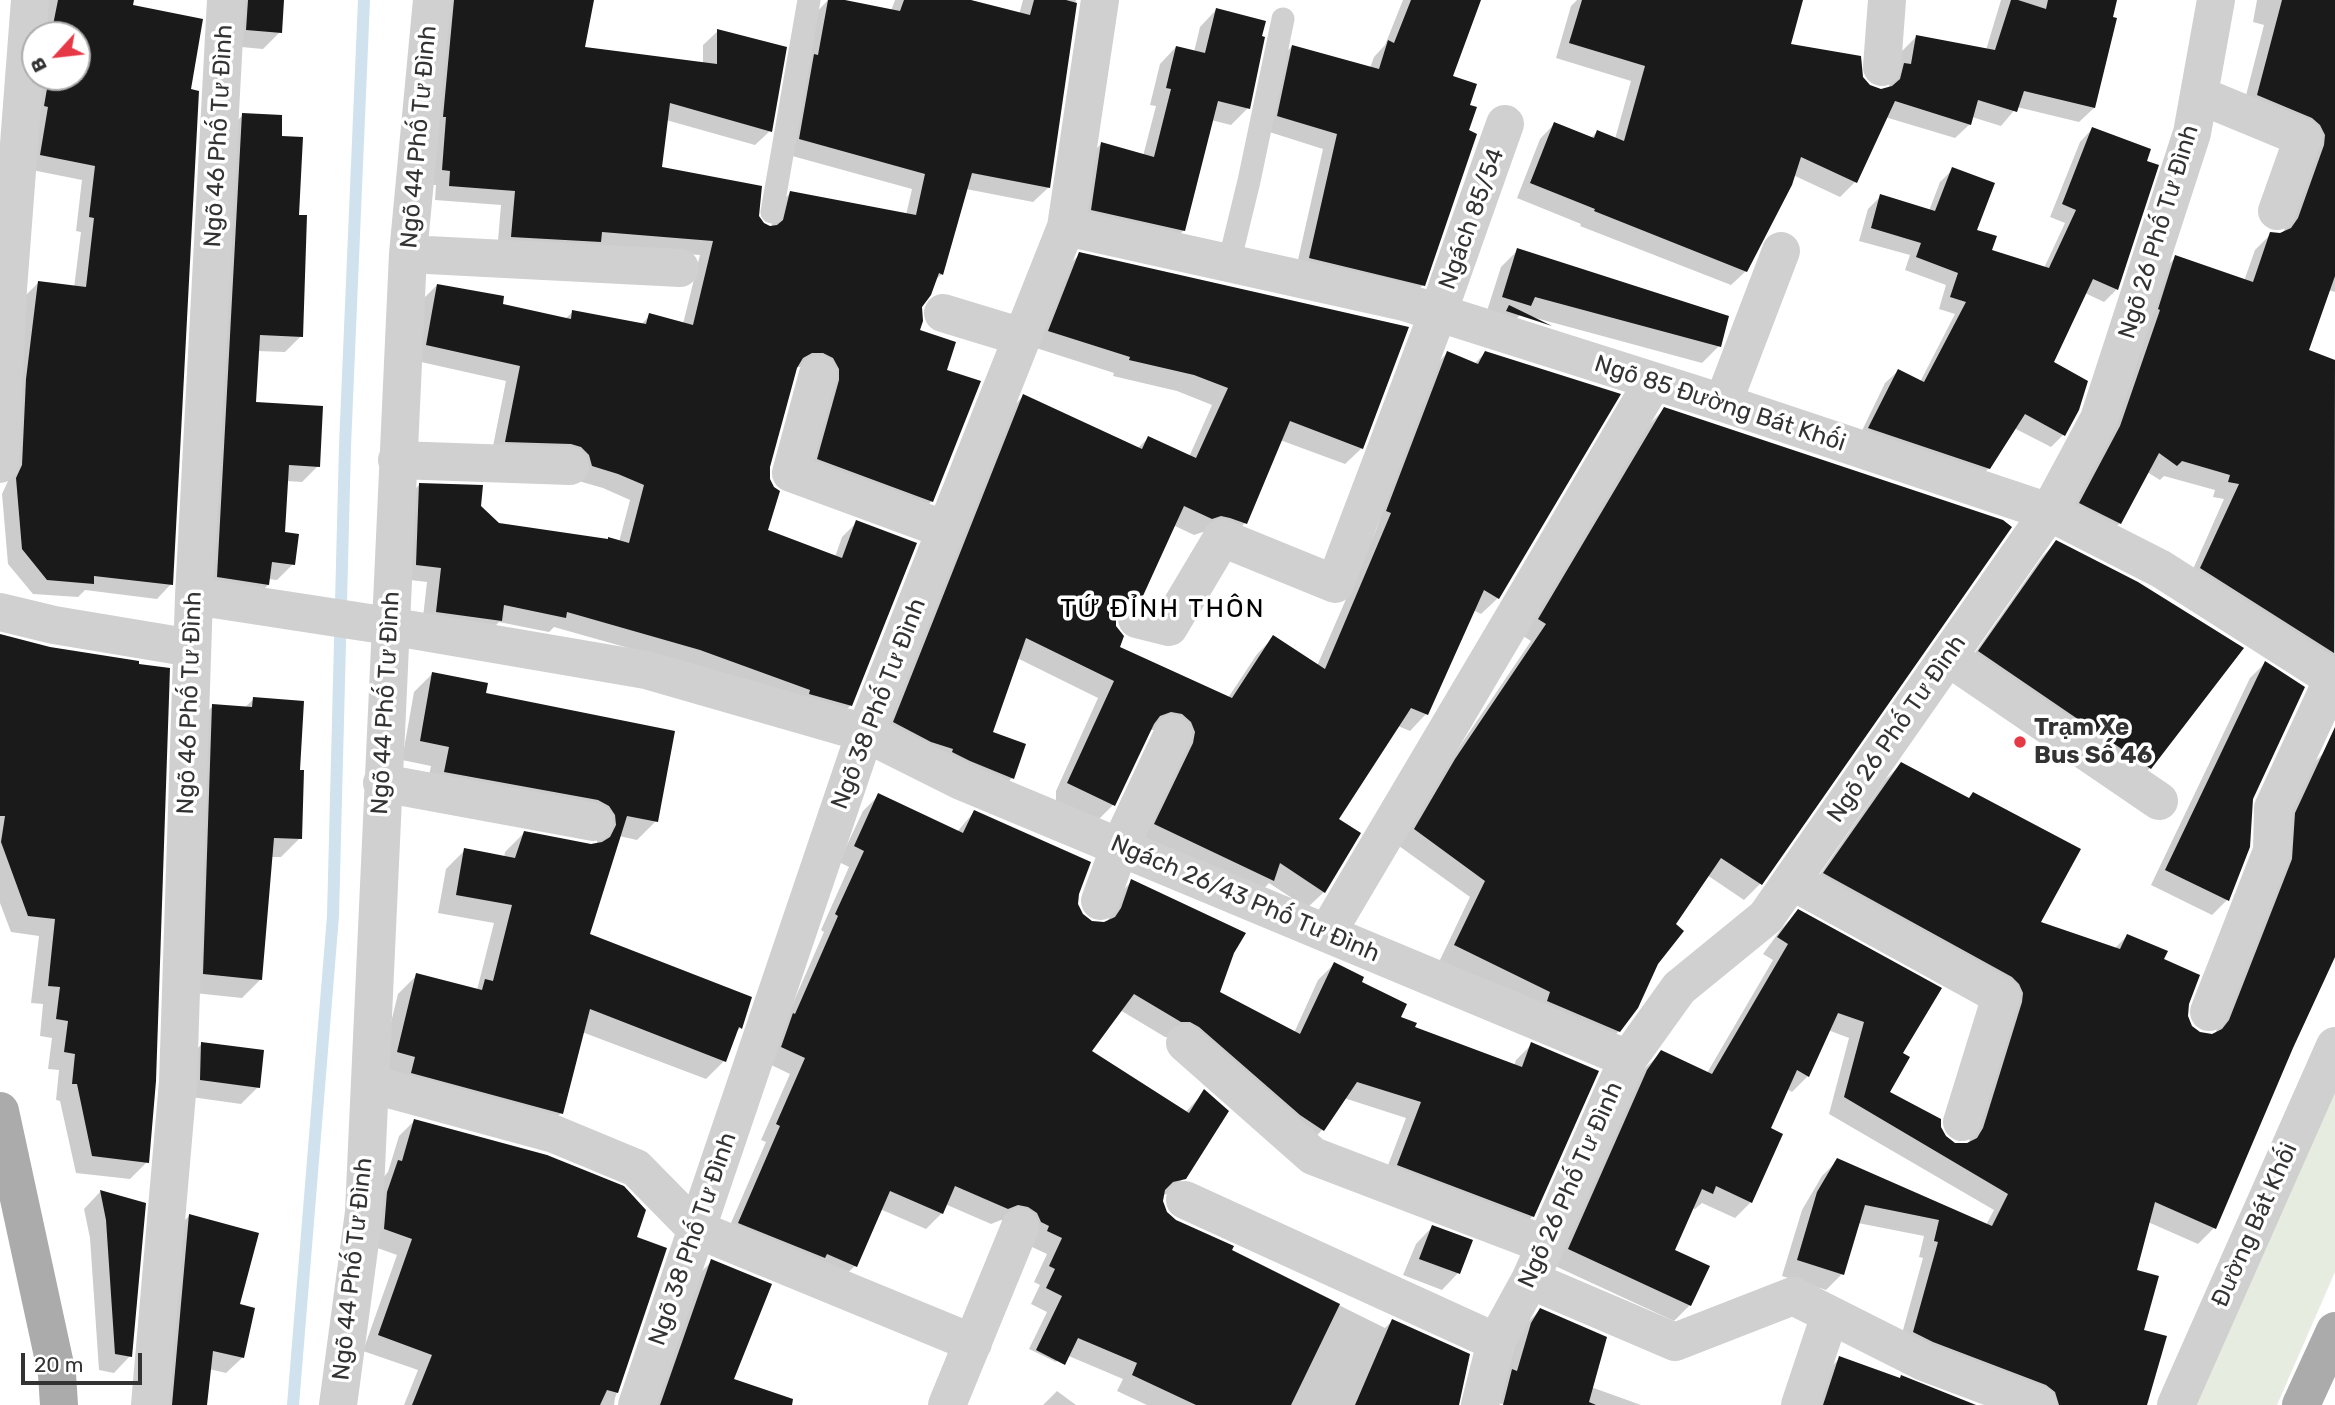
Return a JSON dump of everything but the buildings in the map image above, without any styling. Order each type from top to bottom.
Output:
[{"type":"main road","points":[[0,1111],[64,1395]]},
{"type":"main road","points":[[2301,1405],[2335,1331]]},
{"type":"street","points":[[0,464],[5,260],[30,0]]},
{"type":"street","name":"Ngõ 46 Phố Tư Đình","points":[[150,1405],[178,1082],[194,596],[226,0]]},
{"type":"street","name":"Ngõ 44 Phố Tư Đình","points":[[338,1405],[364,1212],[382,783],[378,624],[397,460],[408,254],[432,0]]},
{"type":"street","name":"Ngõ 38 Phố Tư Đình","points":[[637,1405],[865,733],[1066,227],[1100,0]]},
{"type":"street","points":[[1882,67],[1887,0]]},
{"type":"street","name":"Ngõ 26 Phố Tư Đình","points":[[1480,1405],[1496,1342],[1530,1280],[1628,1059],[1679,988],[1766,917],[2049,512],[2099,419],[2192,133],[2216,0]]},
{"type":"street","points":[[2199,96],[2302,138],[2277,211]]},
{"type":"street","name":"Ngách 85/54","points":[[1136,619],[1169,627],[1222,538],[1335,584],[1438,313],[1505,124]]},
{"type":"street","name":"Ngõ 85 Đường Bát Khối","points":[[1066,227],[1404,302],[1723,403],[2049,512],[2161,569],[2334,680]]},
{"type":"street","points":[[1723,403],[1781,250]]},
{"type":"street","points":[[408,254],[680,268]]},
{"type":"street","points":[[943,313],[1022,337]]},
{"type":"street","points":[[818,374],[791,472],[946,530]]},
{"type":"street","points":[[1327,933],[1653,382]]},
{"type":"street","points":[[397,460],[570,467]]},
{"type":"street","name":"Ngách 26/43 Phố Tư Đình","points":[[194,596],[646,670],[865,733],[961,780],[1628,1059]]},
{"type":"street","points":[[0,612],[54,625],[192,648]]},
{"type":"street","points":[[1948,657],[2159,801]]},
{"type":"street","points":[[2209,1012],[2272,851],[2273,808],[2334,680]]},
{"type":"street","points":[[1100,901],[1119,846],[1173,734]]},
{"type":"street","points":[[382,783],[594,822]]},
{"type":"street","points":[[1791,881],[2001,996],[1962,1122]]},
{"type":"street","points":[[1185,1043],[1313,1156],[1546,1245]]},
{"type":"street","name":"Đường Bát Khối","points":[[2176,1405],[2335,1046]]},
{"type":"street","points":[[370,1084],[554,1134],[636,1168],[696,1229],[973,1342]]},
{"type":"street","points":[[1185,1199],[1496,1342]]},
{"type":"street","points":[[947,1405],[1020,1227]]},
{"type":"street","points":[[1530,1280],[1675,1342],[1793,1296],[1924,1362],[2038,1405]]},
{"type":"street","points":[[1800,1405],[1830,1314]]},
{"type":"lane","points":[[772,212],[809,0]]},
{"type":"lane","points":[[1229,263],[1250,181],[1283,19]]},
{"type":"shaded area","points":[[2335,1066],[2335,1272],[2277,1405],[2191,1405]]},
{"type":"waterway","points":[[293,1405],[333,916],[345,446],[364,0]]},
{"type":"place","name":"Trạm Xe Bus Số 46","points":[[2020,742]]},
{"type":"district","name":"TỨ ĐỈNH THÔN","points":[[1163,609]]}]
